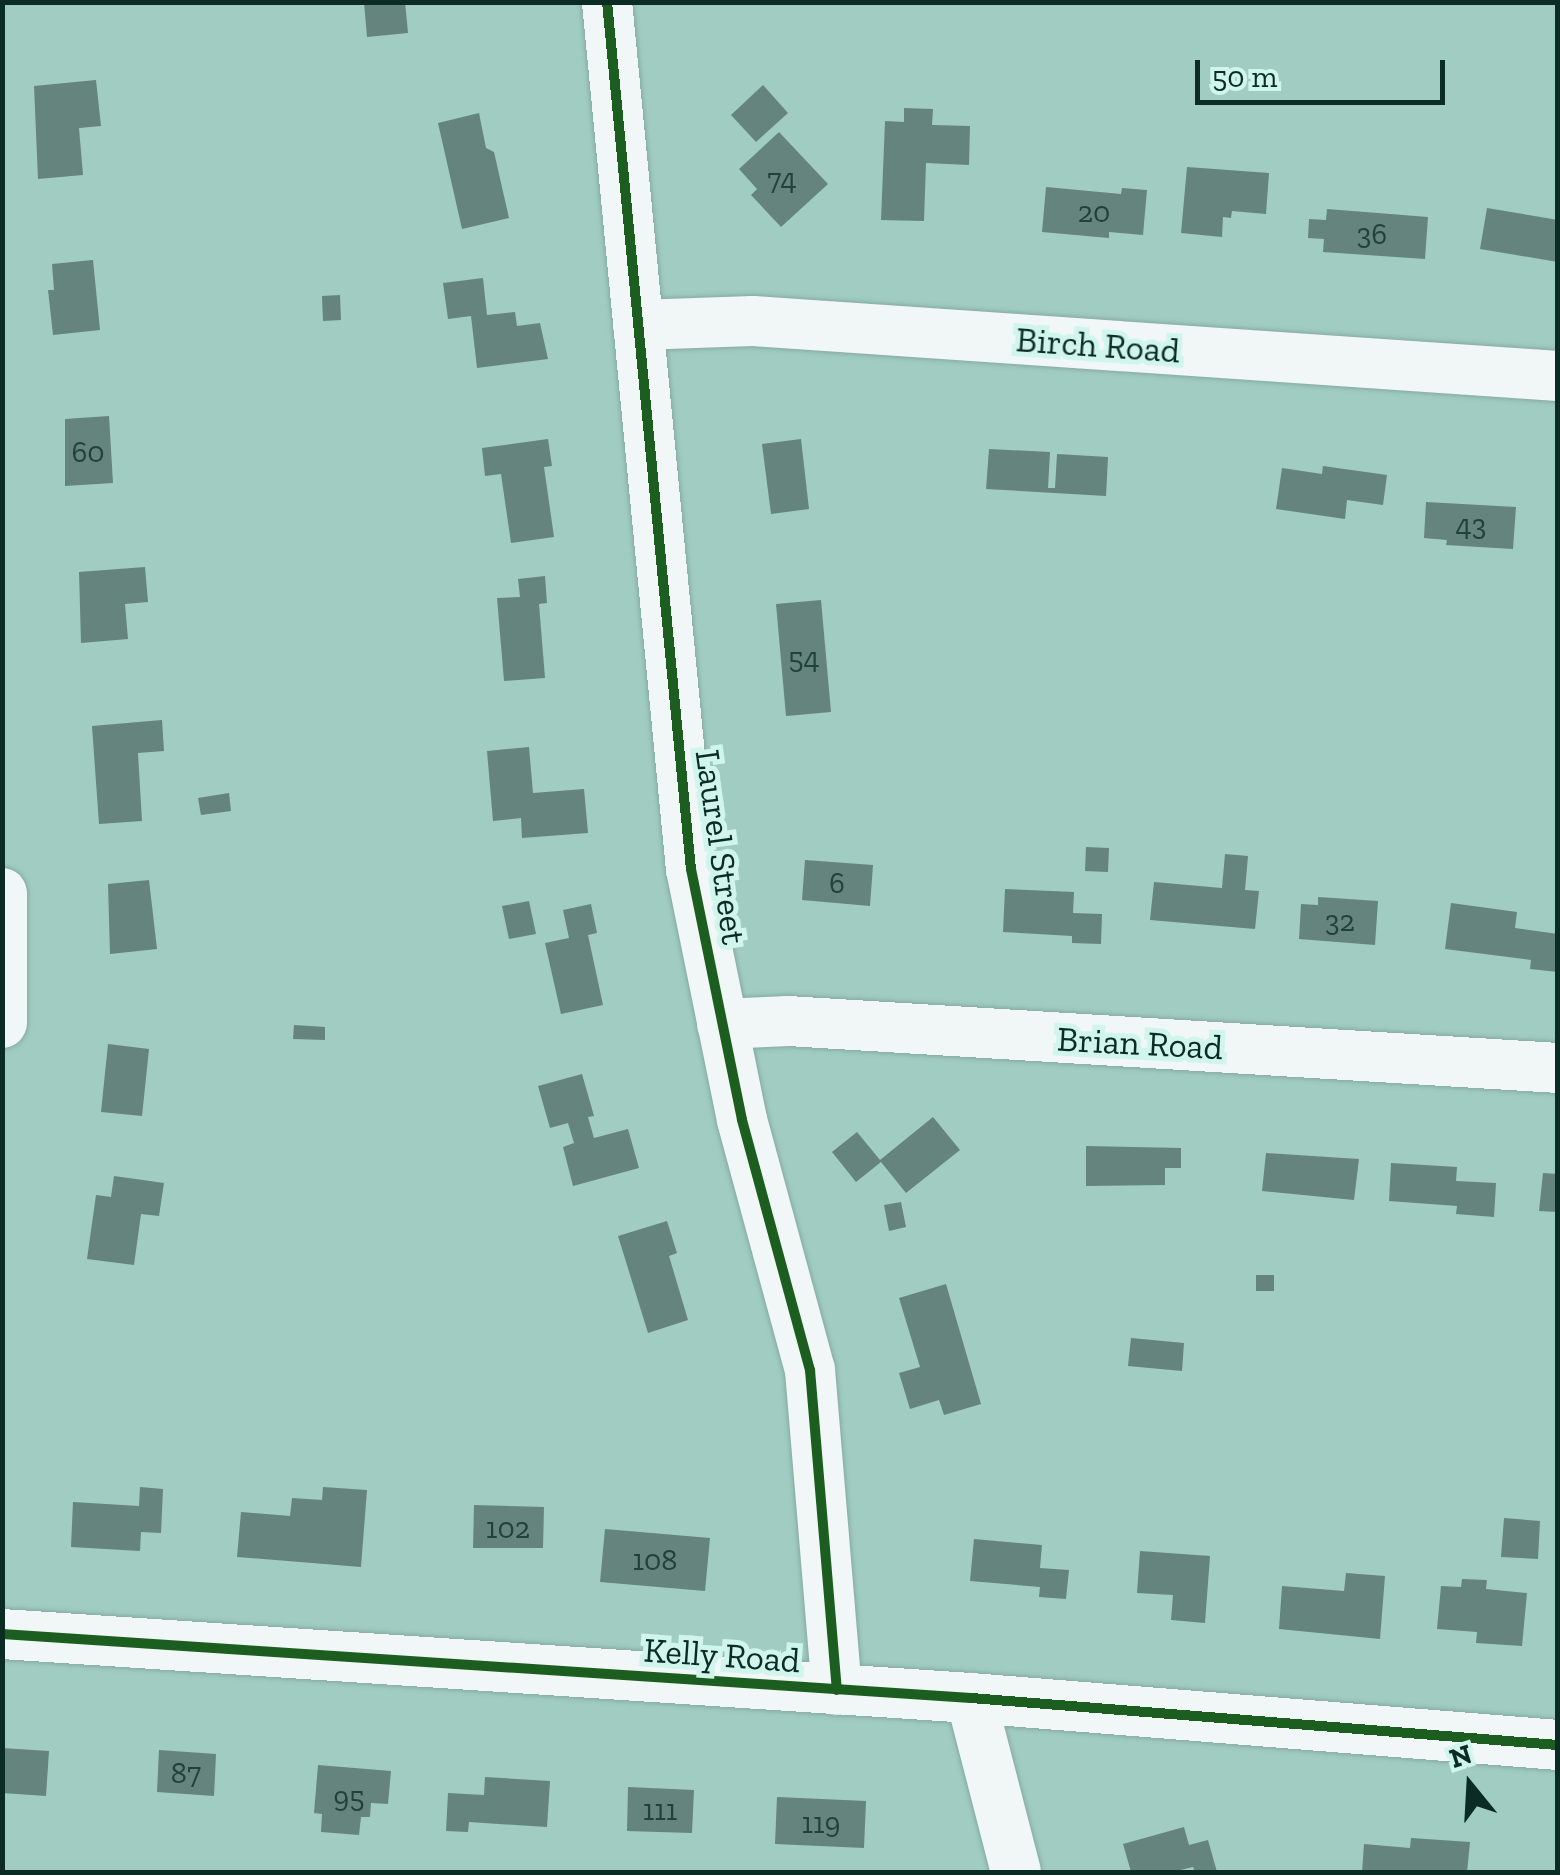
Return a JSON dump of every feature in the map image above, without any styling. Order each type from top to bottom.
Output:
[{"type":"street","name":"Laurel Street","points":[[608,2],[691,869],[742,1120],[810,1370],[837,1690]]},
{"type":"street","name":"Birch Road","points":[[638,326],[753,321],[1558,376]]},
{"type":"street","points":[[2,894],[2,1023]]},
{"type":"street","name":"Brian Road","points":[[722,1024],[807,1022],[1558,1068]]},
{"type":"street","name":"Kelly Road","points":[[2,1634],[971,1698],[1558,1745]]},
{"type":"street","points":[[971,1698],[1016,1872]]},
{"type":"building","points":[[364,2],[405,2],[408,33],[367,37]]},
{"type":"building","points":[[96,80],[101,126],[79,128],[83,175],[38,179],[34,86]]},
{"type":"building","points":[[763,85],[788,113],[756,142],[731,115]]},
{"type":"building","points":[[904,108],[933,109],[932,125],[970,126],[969,165],[926,163],[924,221],[881,220],[885,121],[904,122]]},
{"type":"building","points":[[479,113],[486,148],[494,152],[509,218],[462,229],[438,123]]},
{"type":"building","points":[[779,132],[828,184],[781,227],[751,195],[757,189],[739,169]]},
{"type":"building","points":[[1187,167],[1269,173],[1266,214],[1232,211],[1231,218],[1223,217],[1222,237],[1181,233]]},
{"type":"building","points":[[1046,187],[1121,194],[1122,188],[1147,190],[1143,235],[1109,232],[1109,238],[1042,232]]},
{"type":"building","points":[[1487,208],[1558,220],[1558,262],[1480,249]]},
{"type":"building","points":[[1327,209],[1428,217],[1425,259],[1323,252],[1324,239],[1308,238],[1309,219],[1326,220]]},
{"type":"building","points":[[93,260],[100,330],[53,335],[48,290],[54,290],[52,264]]},
{"type":"building","points":[[483,278],[487,315],[515,312],[517,326],[540,323],[548,359],[477,368],[471,316],[448,319],[443,283]]},
{"type":"building","points":[[340,295],[341,320],[323,321],[322,296]]},
{"type":"building","points":[[109,416],[113,483],[65,486],[65,419]]},
{"type":"building","points":[[548,439],[552,466],[544,467],[554,537],[511,543],[501,474],[485,476],[482,448]]},
{"type":"building","points":[[801,439],[809,509],[771,514],[762,444]]},
{"type":"building","points":[[989,449],[1050,452],[1048,488],[1055,488],[1057,454],[1108,457],[1106,496],[986,489]]},
{"type":"building","points":[[1323,466],[1387,475],[1383,505],[1347,500],[1345,519],[1276,509],[1282,468],[1322,474]]},
{"type":"building","points":[[1426,502],[1516,507],[1513,549],[1446,545],[1447,540],[1424,538]]},
{"type":"building","points":[[145,567],[148,602],[125,604],[128,639],[81,643],[79,572]]},
{"type":"building","points":[[545,576],[547,603],[539,604],[545,678],[504,681],[497,598],[520,597],[518,579]]},
{"type":"building","points":[[821,600],[831,712],[786,716],[776,604]]},
{"type":"building","points":[[162,720],[164,751],[138,753],[142,821],[99,824],[92,726]]},
{"type":"building","points":[[529,747],[533,793],[584,789],[588,833],[522,838],[521,818],[493,821],[487,751]]},
{"type":"building","points":[[229,793],[231,811],[201,815],[198,798]]},
{"type":"building","points":[[1086,847],[1109,848],[1108,872],[1085,871]]},
{"type":"building","points":[[1225,854],[1248,856],[1245,890],[1259,891],[1255,929],[1150,920],[1154,882],[1222,888]]},
{"type":"building","points":[[805,860],[873,865],[870,906],[802,900]]},
{"type":"building","points":[[149,880],[157,949],[110,954],[108,884]]},
{"type":"building","points":[[1005,889],[1074,892],[1073,913],[1102,914],[1101,944],[1072,943],[1072,936],[1003,932]]},
{"type":"building","points":[[1318,897],[1378,901],[1375,945],[1299,939],[1301,904],[1318,905]]},
{"type":"building","points":[[529,901],[536,934],[509,939],[502,906]]},
{"type":"building","points":[[1451,903],[1517,912],[1515,928],[1558,934],[1558,972],[1530,969],[1531,960],[1445,949]]},
{"type":"building","points":[[591,904],[597,933],[588,935],[603,1005],[561,1014],[545,943],[569,938],[563,910]]},
{"type":"building","points":[[294,1025],[325,1027],[325,1040],[293,1039]]},
{"type":"building","points":[[108,1044],[149,1049],[142,1116],[101,1112]]},
{"type":"building","points":[[582,1074],[594,1116],[588,1117],[594,1138],[628,1129],[639,1168],[573,1186],[563,1147],[574,1143],[568,1123],[550,1128],[538,1086]]},
{"type":"building","points":[[933,1117],[960,1150],[906,1193],[881,1162],[856,1182],[832,1152],[857,1132],[880,1160]]},
{"type":"building","points":[[1086,1146],[1181,1148],[1181,1168],[1165,1168],[1165,1185],[1086,1186]]},
{"type":"building","points":[[1266,1153],[1359,1159],[1354,1200],[1262,1191]]},
{"type":"building","points":[[1391,1163],[1457,1167],[1456,1181],[1496,1183],[1494,1217],[1456,1214],[1457,1206],[1389,1201]]},
{"type":"building","points":[[1543,1173],[1558,1174],[1558,1212],[1539,1211]]},
{"type":"building","points":[[114,1176],[164,1183],[159,1216],[141,1214],[134,1265],[87,1259],[96,1195],[111,1197]]},
{"type":"building","points":[[901,1202],[906,1227],[889,1231],[884,1205]]},
{"type":"building","points":[[667,1221],[677,1253],[669,1256],[688,1320],[648,1333],[618,1236]]},
{"type":"building","points":[[1256,1275],[1274,1275],[1274,1291],[1256,1291]]},
{"type":"building","points":[[946,1284],[981,1404],[944,1415],[939,1400],[910,1409],[899,1373],[920,1367],[899,1298]]},
{"type":"building","points":[[1131,1338],[1184,1343],[1182,1371],[1128,1366]]},
{"type":"building","points":[[140,1487],[163,1489],[161,1533],[141,1532],[140,1551],[71,1547],[73,1502],[139,1506]]},
{"type":"building","points":[[323,1487],[367,1490],[361,1567],[237,1557],[241,1512],[290,1516],[292,1498],[322,1500]]},
{"type":"building","points":[[474,1505],[544,1507],[543,1548],[473,1548]]},
{"type":"building","points":[[1504,1518],[1540,1521],[1538,1559],[1501,1557]]},
{"type":"building","points":[[605,1529],[710,1538],[705,1591],[600,1582]]},
{"type":"building","points":[[974,1539],[1042,1545],[1040,1568],[1069,1570],[1066,1599],[1039,1597],[1040,1587],[970,1581]]},
{"type":"building","points":[[1140,1551],[1210,1556],[1205,1623],[1171,1620],[1173,1595],[1137,1593]]},
{"type":"building","points":[[1346,1573],[1385,1576],[1380,1639],[1279,1629],[1282,1586],[1344,1591]]},
{"type":"building","points":[[1462,1579],[1487,1580],[1486,1589],[1527,1593],[1522,1646],[1476,1643],[1477,1632],[1437,1629],[1441,1586],[1461,1587]]},
{"type":"building","points":[[2,1748],[49,1751],[46,1796],[2,1793]]},
{"type":"building","points":[[159,1750],[216,1754],[214,1796],[157,1792]]},
{"type":"building","points":[[318,1765],[391,1771],[388,1804],[371,1803],[370,1817],[361,1817],[359,1835],[321,1832],[322,1814],[314,1813]]},
{"type":"building","points":[[485,1777],[550,1781],[547,1827],[469,1822],[468,1832],[446,1831],[448,1793],[484,1795]]},
{"type":"building","points":[[628,1787],[694,1790],[692,1833],[627,1831]]},
{"type":"building","points":[[777,1797],[866,1801],[864,1848],[775,1844]]},
{"type":"building","points":[[1184,1827],[1189,1845],[1208,1840],[1217,1872],[1195,1872],[1193,1867],[1172,1872],[1131,1872],[1123,1844]]},
{"type":"building","points":[[1411,1838],[1470,1842],[1467,1872],[1362,1872],[1364,1844],[1410,1848]]},
{"type":"cycle path","points":[[607,2],[691,869],[742,1120],[810,1370],[837,1690]]},
{"type":"cycle path","points":[[2,1634],[971,1698],[1558,1745]]}]
